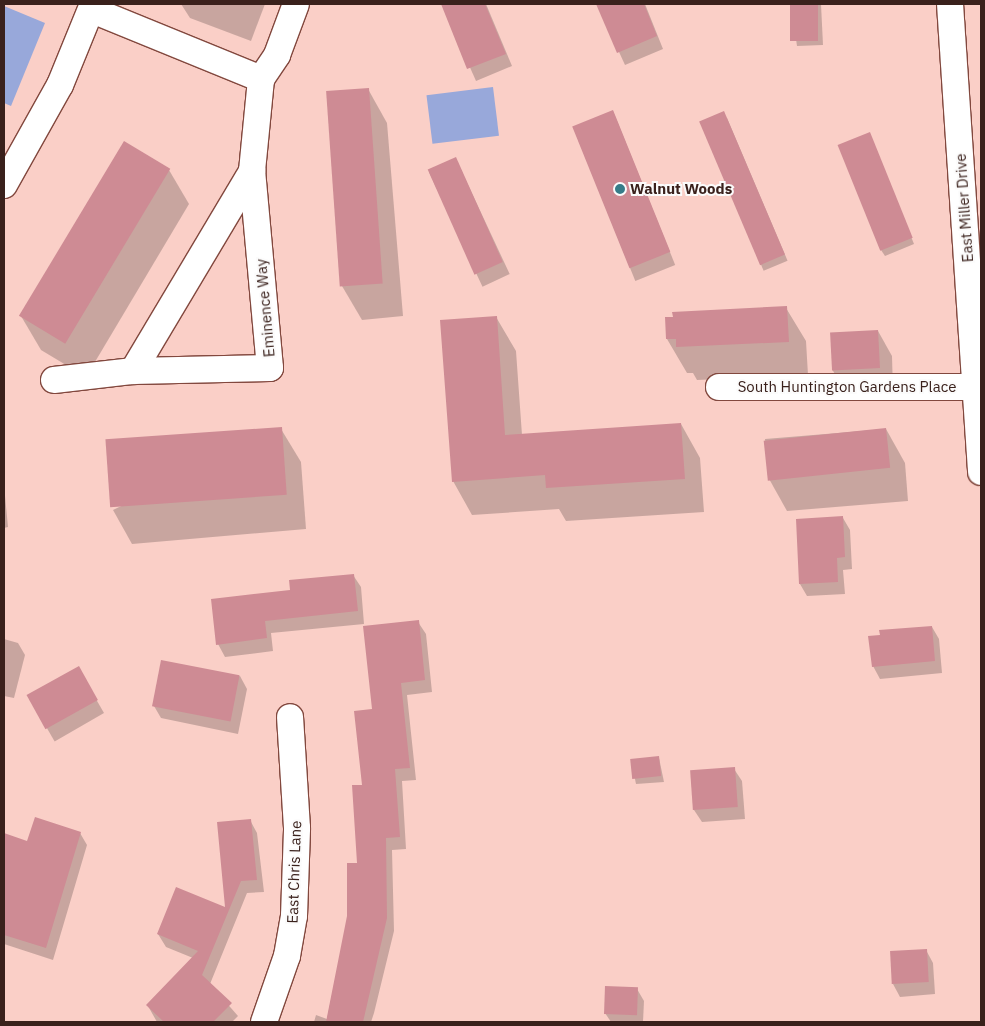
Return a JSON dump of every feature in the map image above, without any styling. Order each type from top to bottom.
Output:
[{"type":"street","name":"Eminence Way","points":[[54,380],[133,371],[270,368],[252,171],[261,79],[277,55],[296,4]]},
{"type":"street","name":"East Miller Drive","points":[[950,4],[981,472]]},
{"type":"street","points":[[4,185],[60,85],[92,7],[261,79]]},
{"type":"street","name":"Eminence Way","points":[[133,371],[252,171]]},
{"type":"street","name":"South Huntington Gardens Place","points":[[719,387],[976,387]]},
{"type":"street","name":"East Chris Lane","points":[[264,1022],[287,956],[294,916],[297,828],[290,717]]},
{"type":"shaded area","points":[[4,6],[45,23],[11,106],[4,103]]},
{"type":"shaded area","points":[[493,87],[499,136],[432,144],[426,95]]},
{"type":"building","points":[[441,4],[485,4],[506,54],[467,69]]},
{"type":"building","points":[[596,4],[644,4],[657,36],[617,53]]},
{"type":"building","points":[[790,4],[818,4],[818,41],[790,41]]},
{"type":"building","points":[[369,88],[383,284],[340,287],[326,91]]},
{"type":"building","name":"Walnut Woods","points":[[613,110],[670,252],[630,268],[572,126]]},
{"type":"building","name":"Walnut Woods","points":[[724,111],[785,255],[760,265],[699,122]]},
{"type":"building","points":[[870,132],[913,238],[880,251],[838,145]]},
{"type":"building","points":[[124,141],[170,169],[65,344],[19,316]]},
{"type":"building","points":[[456,157],[503,262],[474,275],[428,170]]},
{"type":"building","points":[[787,306],[789,342],[676,347],[676,339],[666,339],[665,317],[673,317],[672,312]]},
{"type":"building","points":[[497,316],[505,435],[681,423],[685,479],[546,488],[545,475],[452,482],[440,320]]},
{"type":"building","points":[[878,330],[880,368],[832,370],[830,333]]},
{"type":"building","points":[[282,427],[287,495],[110,507],[105,439]]},
{"type":"building","points":[[886,428],[890,468],[768,481],[764,441]]},
{"type":"building","points":[[843,516],[845,557],[837,558],[838,582],[799,584],[796,519]]},
{"type":"building","points":[[354,574],[358,611],[265,621],[267,638],[216,645],[211,599],[290,590],[289,580]]},
{"type":"building","points":[[419,620],[425,680],[401,683],[410,768],[395,769],[400,837],[386,838],[387,918],[363,1022],[326,1022],[347,916],[347,863],[357,863],[352,785],[362,785],[354,711],[372,709],[363,626]]},
{"type":"building","points":[[932,626],[935,661],[872,667],[868,636],[880,635],[879,630]]},
{"type":"building","points":[[161,660],[240,675],[231,721],[152,706]]},
{"type":"building","points":[[79,666],[98,700],[45,729],[27,695]]},
{"type":"building","points":[[659,756],[661,776],[632,779],[630,759]]},
{"type":"building","points":[[735,767],[738,807],[693,810],[690,770]]},
{"type":"building","points":[[35,817],[81,832],[46,948],[4,935],[4,833],[27,841]]},
{"type":"building","points":[[251,819],[257,880],[241,881],[202,975],[232,1003],[213,1022],[164,1022],[146,1005],[198,951],[157,934],[176,887],[225,907],[217,822]]},
{"type":"building","points":[[927,949],[929,982],[892,984],[890,951]]},
{"type":"building","points":[[605,986],[638,987],[637,1015],[604,1014]]},
{"type":"place","name":"Walnut Woods","points":[[620,189]]}]
